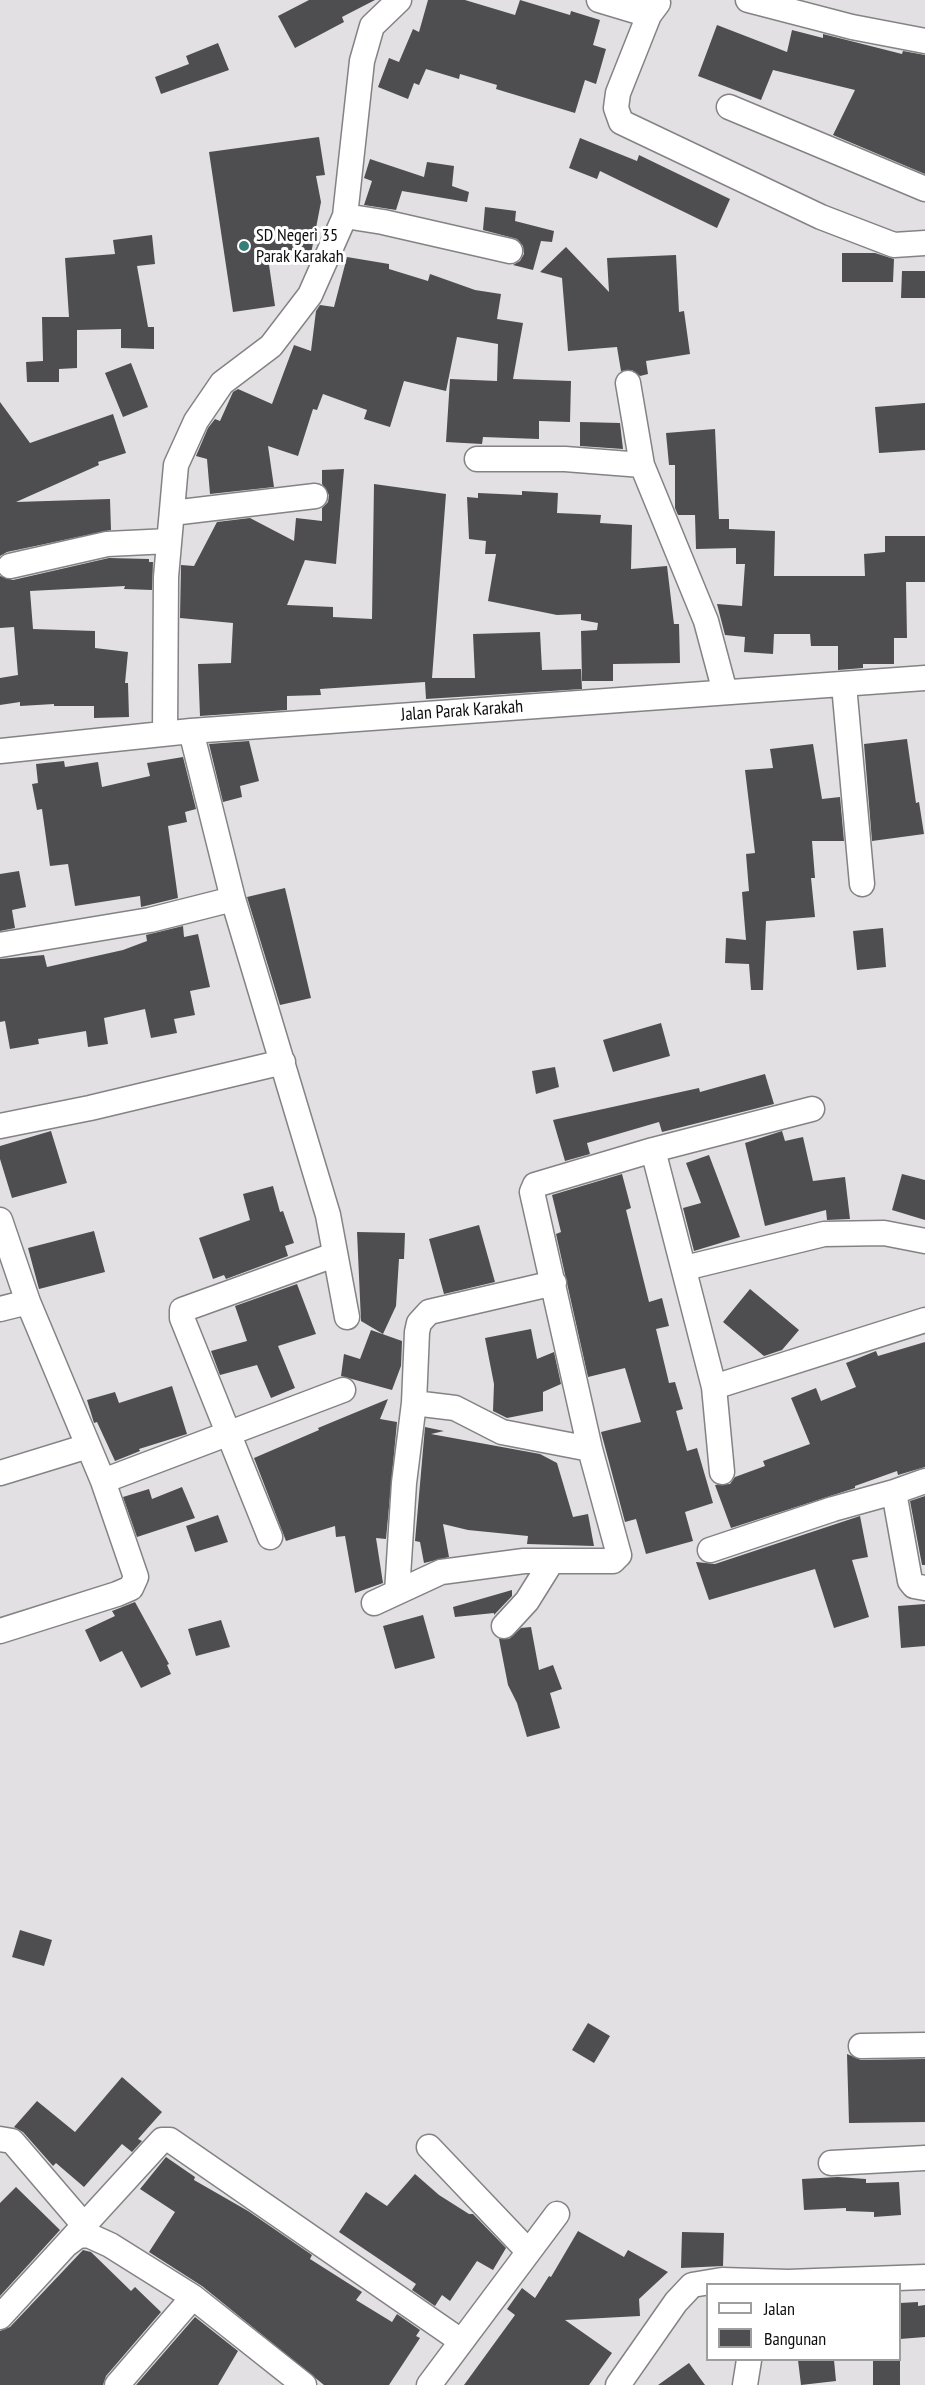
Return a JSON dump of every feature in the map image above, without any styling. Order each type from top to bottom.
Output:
[{"type":"street","points":[[165,733],[166,577],[176,465],[196,421],[222,383],[271,346],[310,295],[345,216],[362,61],[372,26],[399,0]]},
{"type":"street","points":[[599,0],[653,5],[618,93],[616,108],[621,122],[821,217],[894,245],[925,243]]},
{"type":"street","points":[[748,0],[852,27],[925,41]]},
{"type":"street","points":[[729,107],[925,189]]},
{"type":"street","points":[[345,216],[383,222],[510,251]]},
{"type":"street","points":[[628,383],[642,465],[706,621],[724,692]]},
{"type":"street","points":[[477,459],[566,459],[642,465]]},
{"type":"street","points":[[172,513],[315,496]]},
{"type":"street","points":[[10,566],[107,544],[169,541]]},
{"type":"street","name":"Jalan Parak Karakah","points":[[0,751],[165,733],[925,678]]},
{"type":"street","points":[[844,685],[862,884]]},
{"type":"street","points":[[191,731],[233,898],[328,1215],[347,1317]]},
{"type":"street","points":[[0,945],[150,920],[233,898]]},
{"type":"street","points":[[0,1126],[90,1108],[283,1062]]},
{"type":"street","points":[[374,1603],[441,1572],[489,1563],[613,1561],[619,1555],[590,1449],[532,1192],[535,1185],[653,1150],[813,1109]]},
{"type":"street","points":[[653,1150],[714,1387],[722,1472]]},
{"type":"street","points":[[0,1220],[28,1302],[104,1481],[136,1577],[131,1588],[0,1631]]},
{"type":"street","points":[[685,1268],[824,1234],[884,1233],[925,1241]]},
{"type":"street","points":[[270,1537],[182,1318],[182,1310],[334,1255]]},
{"type":"street","points":[[397,1592],[404,1484],[414,1402],[419,1323],[429,1312],[554,1283]]},
{"type":"street","points":[[0,1309],[28,1302]]},
{"type":"street","points":[[714,1387],[925,1320]]},
{"type":"street","points":[[104,1481],[343,1390]]},
{"type":"street","points":[[414,1402],[455,1408],[502,1432],[590,1449]]},
{"type":"street","points":[[0,1473],[88,1446]]},
{"type":"street","points":[[710,1550],[925,1481]]},
{"type":"street","points":[[894,1492],[910,1581],[914,1586],[925,1588]]},
{"type":"street","points":[[504,1626],[527,1601],[552,1561]]},
{"type":"street","points":[[861,2046],[925,2045]]},
{"type":"street","points":[[0,2139],[12,2141],[84,2225]]},
{"type":"street","points":[[0,2317],[162,2140],[170,2140],[461,2341]]},
{"type":"street","points":[[429,2147],[528,2251]]},
{"type":"street","points":[[831,2163],[925,2158]]},
{"type":"street","points":[[429,2385],[557,2214]]},
{"type":"street","points":[[66,2245],[78,2236],[88,2235],[110,2245],[193,2297],[304,2385]]},
{"type":"street","points":[[618,2385],[676,2302],[692,2285],[722,2280],[761,2283],[925,2277]]},
{"type":"street","points":[[117,2385],[193,2297]]},
{"type":"street","points":[[745,2385],[749,2361]]},
{"type":"building","points":[[309,0],[375,0],[342,17],[344,22],[295,48],[278,16]]},
{"type":"building","points":[[428,0],[465,0],[515,15],[520,0],[570,15],[571,11],[600,20],[593,45],[606,49],[596,84],[585,80],[575,113],[496,89],[497,85],[460,74],[459,79],[426,69],[419,85],[414,83],[408,99],[378,87],[389,58],[399,62],[413,29],[419,32]]},
{"type":"building","points":[[717,25],[787,52],[792,30],[823,38],[823,34],[902,54],[903,51],[925,55],[925,174],[833,135],[855,90],[773,70],[761,100],[698,76]]},
{"type":"building","points":[[218,43],[229,70],[161,94],[155,77],[189,64],[186,56]]},
{"type":"building","name":"SD Negeri 35 Parak Karakah","points":[[319,137],[325,175],[316,176],[321,202],[310,259],[267,251],[275,306],[233,312],[209,152]]},
{"type":"building","points":[[580,138],[637,161],[639,155],[730,199],[717,228],[600,171],[597,179],[569,168]]},
{"type":"building","points":[[370,159],[424,177],[427,162],[454,166],[452,186],[469,192],[467,202],[402,191],[396,210],[364,205],[372,181],[364,178]]},
{"type":"building","points":[[485,207],[516,211],[515,221],[554,231],[552,242],[541,241],[533,270],[513,265],[520,261],[524,254],[523,246],[517,239],[483,230]]},
{"type":"building","points":[[152,235],[155,264],[137,266],[148,327],[154,327],[154,349],[121,348],[121,329],[77,330],[77,368],[59,369],[59,382],[27,382],[26,362],[43,361],[42,317],[69,317],[65,258],[115,254],[113,240]]},
{"type":"building","points":[[566,247],[609,292],[607,258],[676,255],[679,312],[684,311],[690,354],[646,361],[648,374],[640,376],[632,370],[621,371],[617,347],[568,351],[562,278],[540,272]]},
{"type":"building","points":[[842,253],[875,253],[894,259],[893,282],[842,282]]},
{"type":"building","points":[[347,257],[389,264],[389,269],[428,281],[430,274],[475,290],[501,294],[497,319],[523,323],[513,379],[571,381],[570,422],[539,421],[539,439],[483,437],[482,444],[446,442],[450,379],[497,381],[498,344],[457,337],[446,391],[404,381],[390,427],[364,419],[367,410],[323,394],[317,410],[313,409],[298,456],[268,446],[274,487],[210,494],[207,459],[196,456],[208,428],[215,419],[220,421],[233,392],[238,389],[272,404],[294,345],[311,351],[316,311],[320,305],[334,307]]},
{"type":"building","points":[[902,271],[925,271],[925,298],[901,298]]},
{"type":"building","points":[[131,363],[148,407],[123,417],[105,373]]},
{"type":"building","points":[[0,402],[30,443],[113,414],[126,453],[98,462],[99,465],[16,502],[110,499],[111,530],[7,552],[0,556]]},
{"type":"building","points":[[925,403],[925,450],[879,453],[875,407]]},
{"type":"building","points":[[580,422],[620,423],[623,449],[580,446]]},
{"type":"building","points":[[715,429],[719,519],[729,519],[729,529],[775,531],[774,576],[865,576],[864,554],[885,552],[885,536],[925,536],[925,582],[906,582],[907,638],[894,638],[894,664],[863,664],[863,668],[838,670],[838,646],[811,646],[810,634],[774,634],[773,654],[744,652],[745,637],[725,635],[717,604],[742,606],[745,564],[736,564],[736,548],[696,549],[695,515],[678,515],[675,508],[675,465],[669,465],[666,433]]},
{"type":"building","points":[[344,469],[336,564],[305,560],[287,605],[333,607],[333,617],[372,619],[374,484],[446,494],[432,678],[475,678],[473,634],[540,632],[542,670],[581,669],[582,689],[426,699],[425,682],[320,689],[321,695],[287,696],[287,710],[200,716],[198,664],[231,663],[233,623],[180,618],[181,565],[194,566],[217,522],[250,518],[294,541],[296,518],[322,521],[322,508],[328,502],[329,495],[322,484],[322,470]]},
{"type":"building","points":[[522,491],[558,493],[557,513],[601,515],[600,523],[632,525],[631,569],[667,566],[674,624],[679,624],[680,663],[613,664],[613,681],[582,681],[581,631],[597,630],[598,623],[581,620],[581,614],[557,615],[488,601],[496,554],[485,554],[486,541],[469,539],[467,497],[478,498],[478,493],[522,495]]},
{"type":"building","points":[[109,558],[149,559],[149,562],[153,562],[152,590],[124,589],[125,586],[30,591],[33,629],[95,631],[95,648],[128,652],[125,683],[128,683],[129,717],[94,718],[94,706],[54,706],[54,704],[20,706],[20,702],[0,705],[0,678],[18,675],[14,627],[0,628],[0,576],[13,580]]},
{"type":"building","points":[[907,739],[916,803],[919,802],[924,834],[872,841],[864,744]]},
{"type":"building","points":[[249,741],[259,781],[240,786],[242,797],[223,802],[209,744]]},
{"type":"building","points":[[813,744],[822,799],[840,797],[844,841],[812,841],[815,878],[811,878],[815,917],[766,921],[763,990],[751,990],[749,964],[725,963],[726,938],[746,940],[742,892],[749,891],[746,854],[755,853],[745,770],[773,768],[770,749]]},
{"type":"building","points":[[183,757],[196,809],[185,812],[187,822],[168,826],[178,898],[141,907],[140,896],[75,906],[68,864],[50,866],[42,809],[37,810],[32,784],[38,783],[36,764],[64,761],[65,767],[98,762],[102,787],[150,776],[147,763]]},
{"type":"building","points":[[19,871],[26,907],[12,910],[15,928],[0,931],[0,874]]},
{"type":"building","points":[[285,888],[311,998],[280,1005],[247,897]]},
{"type":"building","points":[[183,926],[184,937],[198,934],[210,987],[190,991],[195,1015],[174,1019],[177,1033],[151,1038],[145,1009],[104,1018],[108,1044],[88,1047],[86,1031],[38,1039],[39,1044],[10,1049],[5,1021],[0,1022],[0,959],[44,955],[47,967],[123,950],[147,941],[146,935]]},
{"type":"building","points":[[883,928],[886,967],[857,970],[853,931]]},
{"type":"building","points":[[661,1023],[670,1056],[613,1072],[603,1040]]},
{"type":"building","points":[[555,1067],[559,1087],[536,1094],[532,1071]]},
{"type":"building","points":[[765,1074],[774,1104],[662,1132],[659,1122],[587,1143],[590,1154],[565,1161],[553,1120],[699,1088],[700,1092]]},
{"type":"building","points":[[51,1131],[67,1183],[12,1198],[0,1159],[0,1146]]},
{"type":"building","points":[[782,1131],[785,1141],[803,1137],[813,1181],[845,1177],[850,1219],[827,1220],[826,1210],[765,1226],[745,1143]]},
{"type":"building","points":[[709,1155],[740,1237],[694,1251],[683,1208],[701,1203],[686,1163]]},
{"type":"building","points":[[622,1174],[631,1208],[626,1210],[649,1302],[662,1298],[669,1326],[656,1329],[669,1383],[675,1382],[683,1409],[676,1411],[687,1451],[697,1448],[713,1503],[685,1512],[693,1541],[646,1554],[636,1519],[625,1522],[601,1432],[641,1422],[625,1368],[588,1377],[556,1234],[561,1232],[552,1195]]},
{"type":"building","points":[[902,1174],[925,1180],[925,1220],[892,1210]]},
{"type":"building","points":[[273,1186],[280,1212],[283,1211],[294,1243],[285,1246],[288,1256],[226,1279],[224,1275],[213,1279],[199,1238],[250,1220],[243,1194]]},
{"type":"building","points":[[479,1225],[495,1282],[444,1294],[429,1239]]},
{"type":"building","points":[[94,1231],[105,1272],[39,1289],[28,1248]]},
{"type":"building","points":[[357,1232],[405,1233],[404,1259],[399,1259],[396,1306],[383,1334],[361,1321]]},
{"type":"building","points":[[297,1284],[316,1334],[278,1346],[295,1388],[271,1398],[257,1365],[220,1375],[211,1351],[247,1341],[235,1306]]},
{"type":"building","points":[[750,1289],[799,1330],[782,1350],[764,1356],[723,1322]]},
{"type":"building","points":[[531,1329],[537,1359],[554,1352],[561,1384],[543,1392],[543,1411],[507,1418],[493,1411],[494,1384],[485,1338]]},
{"type":"building","points":[[371,1330],[402,1341],[401,1366],[392,1390],[341,1376],[344,1354],[360,1359]]},
{"type":"building","points":[[925,1342],[925,1467],[898,1475],[897,1471],[855,1486],[855,1488],[731,1528],[715,1485],[730,1484],[735,1477],[765,1466],[763,1461],[810,1444],[791,1398],[816,1388],[821,1401],[856,1387],[846,1363],[876,1351],[878,1356]]},
{"type":"building","points":[[172,1386],[187,1434],[139,1449],[140,1451],[115,1461],[97,1422],[94,1423],[87,1400],[115,1392],[119,1403]]},
{"type":"building","points":[[388,1399],[380,1419],[397,1422],[386,1539],[376,1538],[383,1583],[355,1593],[345,1536],[336,1537],[335,1526],[286,1541],[254,1458]]},
{"type":"building","points":[[425,1427],[444,1431],[431,1434],[540,1454],[557,1463],[573,1517],[588,1514],[594,1546],[527,1544],[528,1536],[468,1530],[443,1524],[449,1557],[424,1563],[420,1542],[415,1541]]},
{"type":"building","points":[[182,1487],[195,1518],[137,1537],[123,1497],[149,1489],[152,1499]]},
{"type":"building","points":[[925,1496],[925,1565],[922,1565],[910,1501]]},
{"type":"building","points":[[218,1515],[228,1542],[195,1552],[186,1526]]},
{"type":"building","points":[[860,1516],[868,1557],[852,1560],[869,1617],[834,1628],[815,1569],[709,1600],[696,1562],[715,1564]]},
{"type":"building","points":[[512,1590],[512,1596],[494,1615],[494,1613],[455,1617],[453,1607]]},
{"type":"building","points":[[135,1602],[169,1664],[167,1665],[171,1674],[141,1688],[122,1651],[100,1662],[85,1630],[115,1616],[112,1611]]},
{"type":"building","points":[[925,1604],[925,1646],[901,1648],[898,1606]]},
{"type":"building","points":[[423,1615],[435,1658],[395,1669],[383,1626]]},
{"type":"building","points":[[221,1620],[230,1647],[196,1656],[188,1629]]},
{"type":"building","points":[[531,1627],[539,1670],[553,1665],[562,1689],[550,1693],[560,1728],[527,1737],[517,1703],[508,1685],[499,1639],[509,1639],[521,1628]]},
{"type":"building","points":[[20,1930],[52,1940],[44,1966],[12,1957]]},
{"type":"building","points":[[588,2023],[610,2036],[594,2063],[572,2050]]},
{"type":"building","points":[[847,2054],[861,2060],[925,2059],[925,2122],[849,2123]]},
{"type":"building","points":[[122,2077],[162,2112],[138,2139],[142,2141],[132,2152],[122,2144],[84,2187],[56,2163],[53,2166],[23,2132],[14,2127],[37,2101],[75,2132]]},
{"type":"building","points":[[166,2157],[195,2177],[194,2180],[248,2211],[312,2255],[310,2259],[362,2292],[356,2300],[392,2322],[397,2314],[420,2330],[416,2336],[420,2338],[389,2385],[324,2385],[202,2286],[149,2252],[175,2212],[140,2189]]},
{"type":"building","points":[[415,2174],[439,2195],[469,2214],[473,2214],[506,2248],[493,2270],[477,2261],[450,2301],[442,2295],[435,2306],[412,2290],[416,2284],[339,2232],[366,2192],[387,2206]]},
{"type":"building","points":[[838,2177],[866,2179],[866,2183],[899,2182],[901,2215],[874,2217],[874,2212],[846,2211],[846,2208],[804,2210],[802,2179]]},
{"type":"building","points":[[16,2187],[60,2230],[0,2296],[0,2203]]},
{"type":"building","points":[[578,2231],[624,2257],[628,2250],[668,2272],[639,2299],[640,2316],[565,2320],[612,2353],[589,2385],[464,2385],[515,2315],[507,2309],[522,2288],[535,2298],[549,2276],[551,2277]]},
{"type":"building","points":[[682,2232],[724,2233],[723,2266],[681,2268]]},
{"type":"building","points":[[83,2250],[91,2252],[131,2291],[135,2287],[161,2312],[106,2376],[103,2385],[0,2385],[0,2331],[10,2327]]},
{"type":"building","points":[[918,2302],[918,2306],[925,2305],[925,2337],[901,2339],[901,2303]]},
{"type":"building","points":[[195,2317],[238,2351],[218,2385],[136,2385]]},
{"type":"building","points":[[798,2361],[834,2361],[836,2381],[801,2385]]},
{"type":"building","points":[[873,2361],[900,2361],[900,2385],[873,2385]]},
{"type":"building","points":[[689,2363],[705,2385],[658,2385]]},
{"type":"place","name":"SD Negeri 35 Parak Karakah","points":[[244,246]]}]
